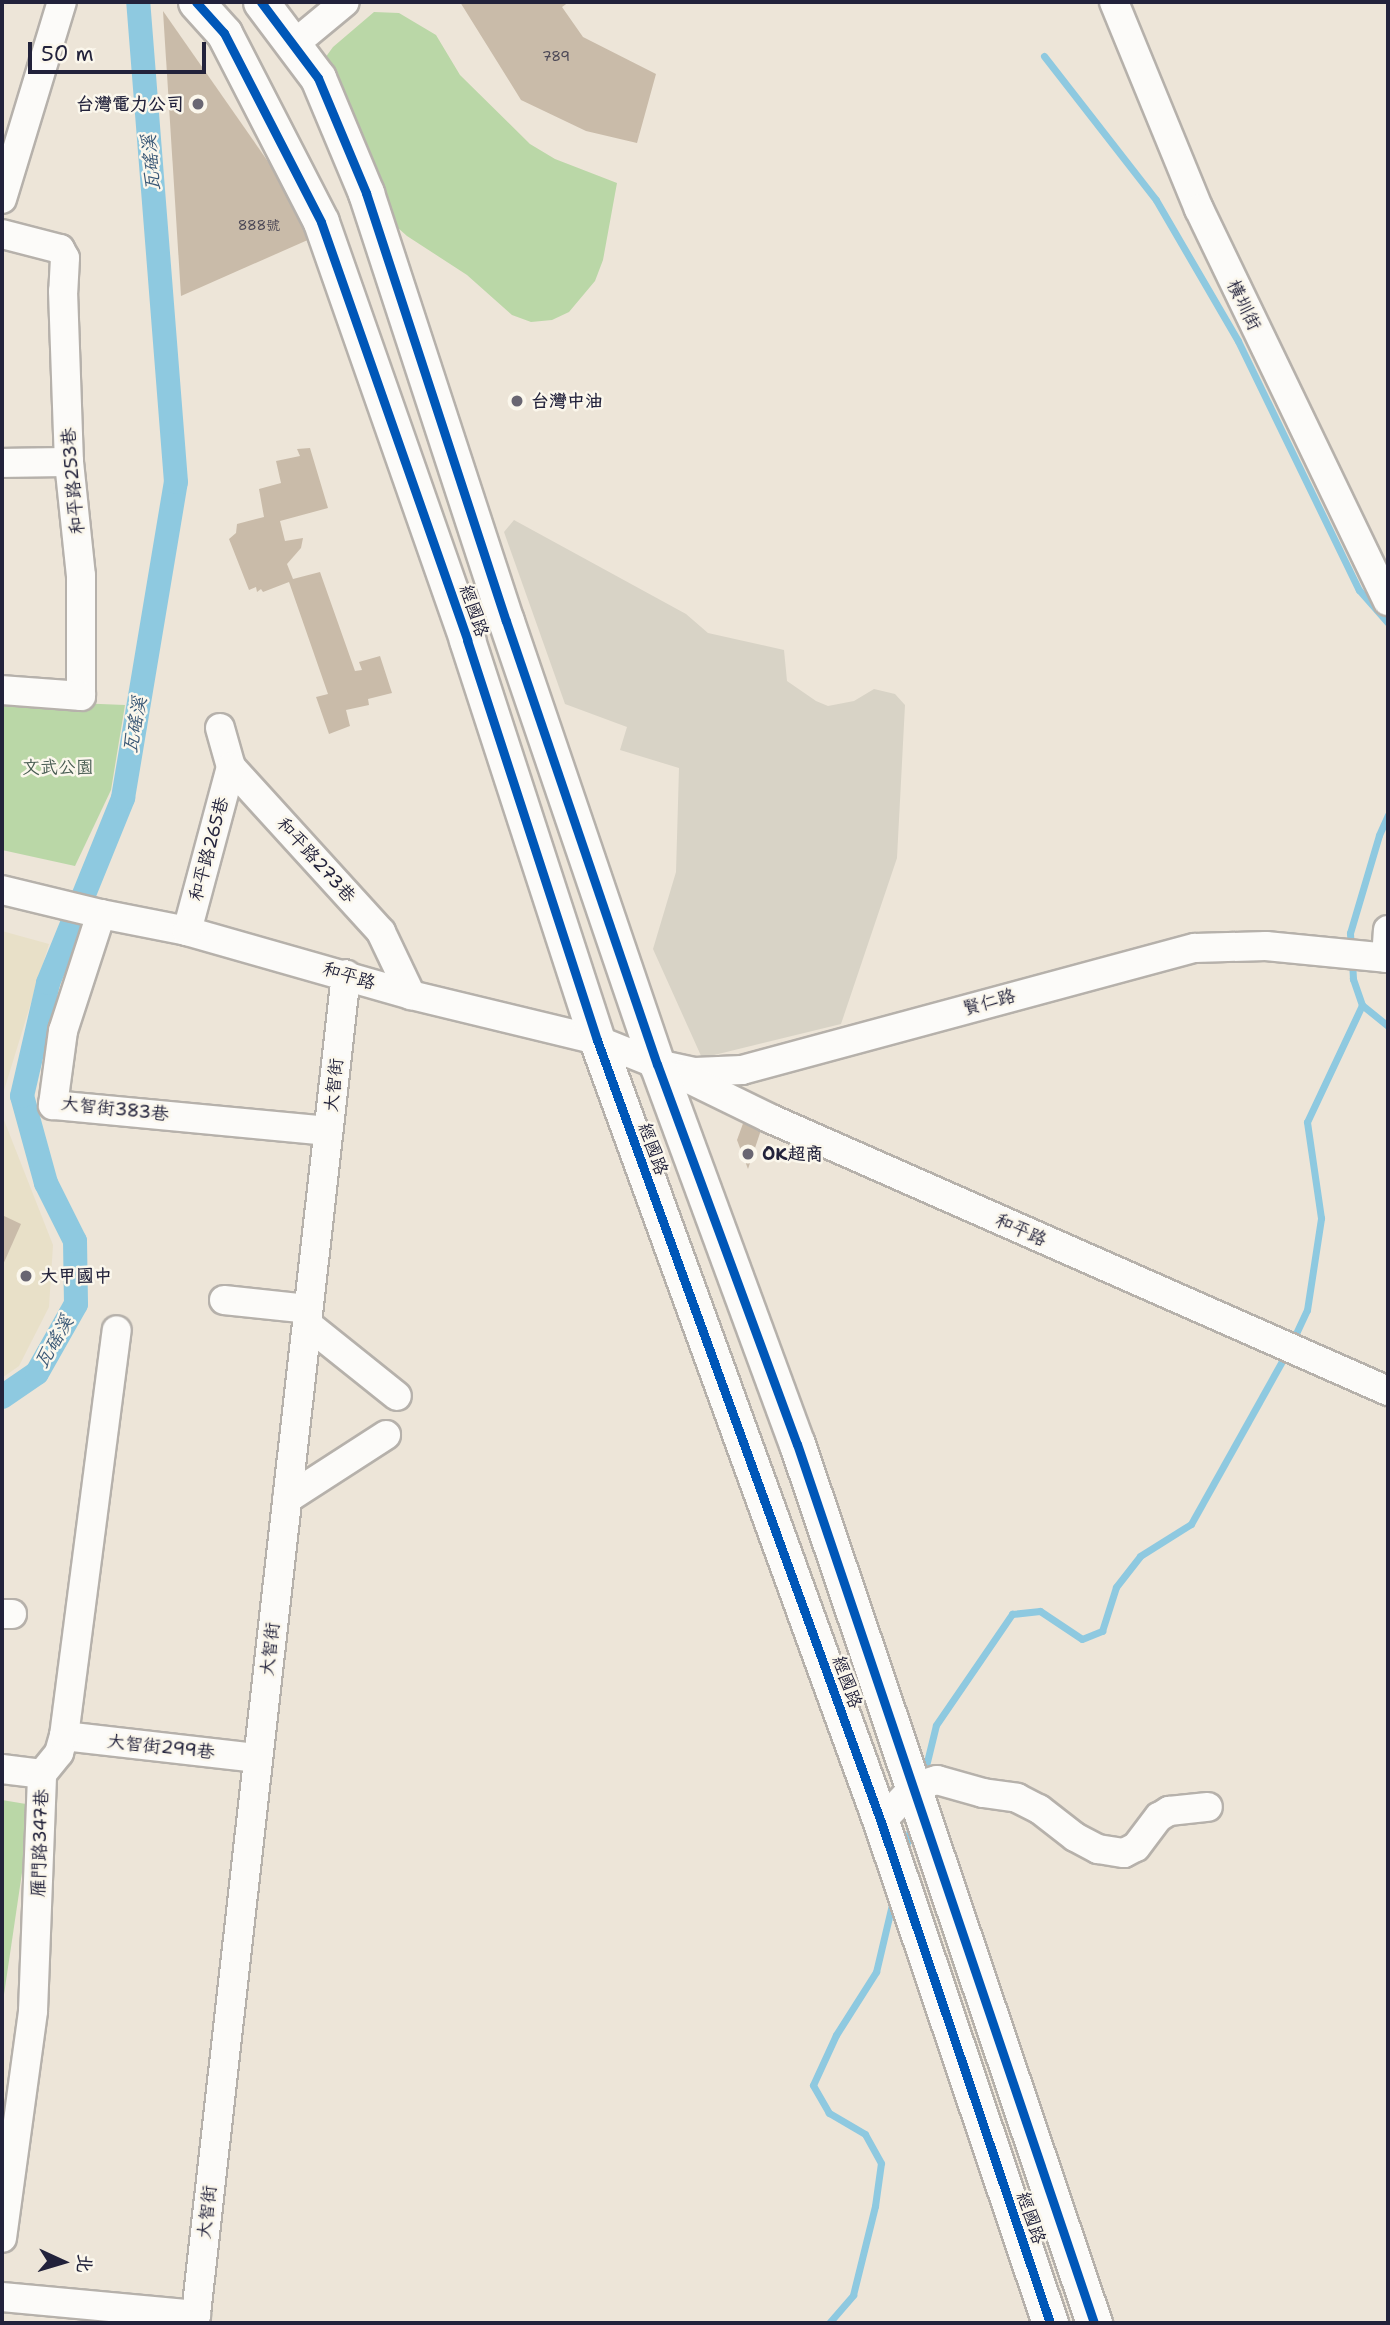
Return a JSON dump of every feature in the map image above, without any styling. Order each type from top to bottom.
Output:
[{"type":"main road","name":"經國路","points":[[196,2],[223,33],[321,222],[467,639],[597,1040],[881,1822],[1050,2323]]},
{"type":"main road","name":"經國路","points":[[261,2],[318,78],[366,193],[506,621],[657,1064],[797,1444],[1094,2323]]},
{"type":"street","points":[[2,199],[62,2]]},
{"type":"street","points":[[293,45],[345,2]]},
{"type":"street","name":"橫圳街","points":[[1114,2],[1199,209],[1388,601]]},
{"type":"street","name":"和平路253巷","points":[[2,234],[60,249],[65,258],[63,291],[69,462],[81,576],[81,695],[2,690]]},
{"type":"street","points":[[2,463],[69,462]]},
{"type":"street","name":"和平路273巷","points":[[220,729],[231,767],[382,932],[411,995]]},
{"type":"street","name":"和平路265巷","points":[[187,931],[231,767]]},
{"type":"street","name":"和平路","points":[[2,890],[100,915],[187,931],[346,974],[411,995],[597,1040]]},
{"type":"street","name":"大智街383巷","points":[[100,915],[63,1031],[53,1105],[328,1130]]},
{"type":"street","points":[[1387,958],[1388,930]]},
{"type":"street","name":"賢仁路","points":[[597,1040],[657,1064],[695,1072],[742,1070],[1195,948],[1266,946],[1387,958]]},
{"type":"street","name":"大智街","points":[[195,2319],[346,974]]},
{"type":"street","name":"和平路","points":[[657,1064],[769,1118],[1388,1391]]},
{"type":"street","points":[[224,1300],[308,1317],[397,1396]]},
{"type":"street","name":"雁門路347巷","points":[[2,2238],[33,2011],[42,1774],[59,1753],[64,1736],[117,1331]]},
{"type":"street","points":[[287,1499],[386,1435]]},
{"type":"street","name":"大智街299巷","points":[[64,1736],[258,1758]]},
{"type":"street","points":[[2,1769],[42,1774]]},
{"type":"street","points":[[881,1822],[914,1787],[937,1780],[983,1793],[1017,1798],[1057,1820],[1075,1836],[1112,1853],[1124,1853],[1136,1847],[1159,1817],[1169,1811],[1208,1807]]},
{"type":"street","points":[[2,2297],[73,2313],[195,2319]]},
{"type":"shaded area","points":[[514,520],[686,614],[708,633],[784,650],[787,681],[816,701],[828,706],[854,701],[874,689],[895,694],[905,705],[897,858],[841,1024],[702,1058],[653,949],[676,872],[679,768],[620,750],[627,727],[565,704],[504,532]]},
{"type":"shaded area","points":[[2,931],[49,944],[2,1097]]},
{"type":"shaded area","name":"大甲國中","points":[[2,1115],[53,1245],[49,1307],[19,1366],[2,1378]]},
{"type":"green space","points":[[374,12],[399,13],[436,35],[460,75],[530,144],[555,159],[617,183],[603,260],[595,281],[569,312],[552,320],[531,322],[512,315],[467,275],[407,236],[388,219],[323,72],[325,58],[333,47]]},
{"type":"green space","name":"文武公園","points":[[2,700],[125,705],[111,790],[75,866],[2,850]]},
{"type":"green space","points":[[2,1800],[32,1805],[2,2008]]},
{"type":"building","points":[[460,2],[569,2],[562,7],[583,37],[656,74],[637,143],[586,131],[521,100]]},
{"type":"building","name":"台灣電力公司","points":[[163,11],[292,196],[310,239],[181,296]]},
{"type":"building","points":[[310,448],[328,508],[280,521],[285,541],[303,538],[301,548],[287,564],[293,579],[320,572],[355,671],[362,670],[359,662],[380,656],[392,693],[368,699],[369,705],[346,710],[350,726],[329,734],[316,697],[328,694],[289,582],[263,592],[261,589],[257,592],[256,587],[249,590],[229,539],[236,533],[237,524],[264,517],[259,489],[281,483],[276,461],[300,456],[297,449]]},
{"type":"building","name":"OK超商","points":[[745,1118],[762,1127],[748,1169],[737,1140]]},
{"type":"building","points":[[2,1215],[21,1224],[2,1267]]},
{"type":"waterway","name":"瓦磘溪","points":[[2,1397],[37,1373],[76,1304],[75,1241],[46,1183],[22,1096],[48,983],[123,798],[176,482],[138,2]]},
{"type":"waterway","points":[[1044,56],[1156,200],[1238,341],[1359,590],[1388,623]]},
{"type":"waterway","points":[[1351,948],[1350,933],[1379,835],[1388,815]]},
{"type":"waterway","points":[[1292,1342],[1307,1310],[1321,1218],[1307,1122],[1362,1005],[1353,979],[1352,960]]},
{"type":"waterway","points":[[1362,1005],[1388,1026]]},
{"type":"waterway","points":[[926,1766],[936,1725],[1012,1614],[1040,1611],[1082,1639],[1102,1631],[1116,1587],[1140,1556],[1191,1524],[1287,1352]]},
{"type":"waterway","points":[[905,1851],[911,1825]]},
{"type":"waterway","points":[[829,2323],[853,2295],[875,2206],[881,2163],[865,2134],[829,2113],[813,2085],[836,2035],[876,1972],[893,1900]]},
{"type":"cycle path","points":[[196,2],[224,33],[321,222],[467,640],[597,1040],[881,1822],[1050,2323]]},
{"type":"cycle path","points":[[261,2],[318,78],[366,193],[506,621],[657,1064],[797,1444],[1094,2323]]},
{"type":"place","name":"台灣電力公司","points":[[198,104]]},
{"type":"place","name":"台灣中油","points":[[517,401]]},
{"type":"place","name":"OK超商","points":[[748,1154]]},
{"type":"place","name":"大甲國中","points":[[26,1276]]}]
